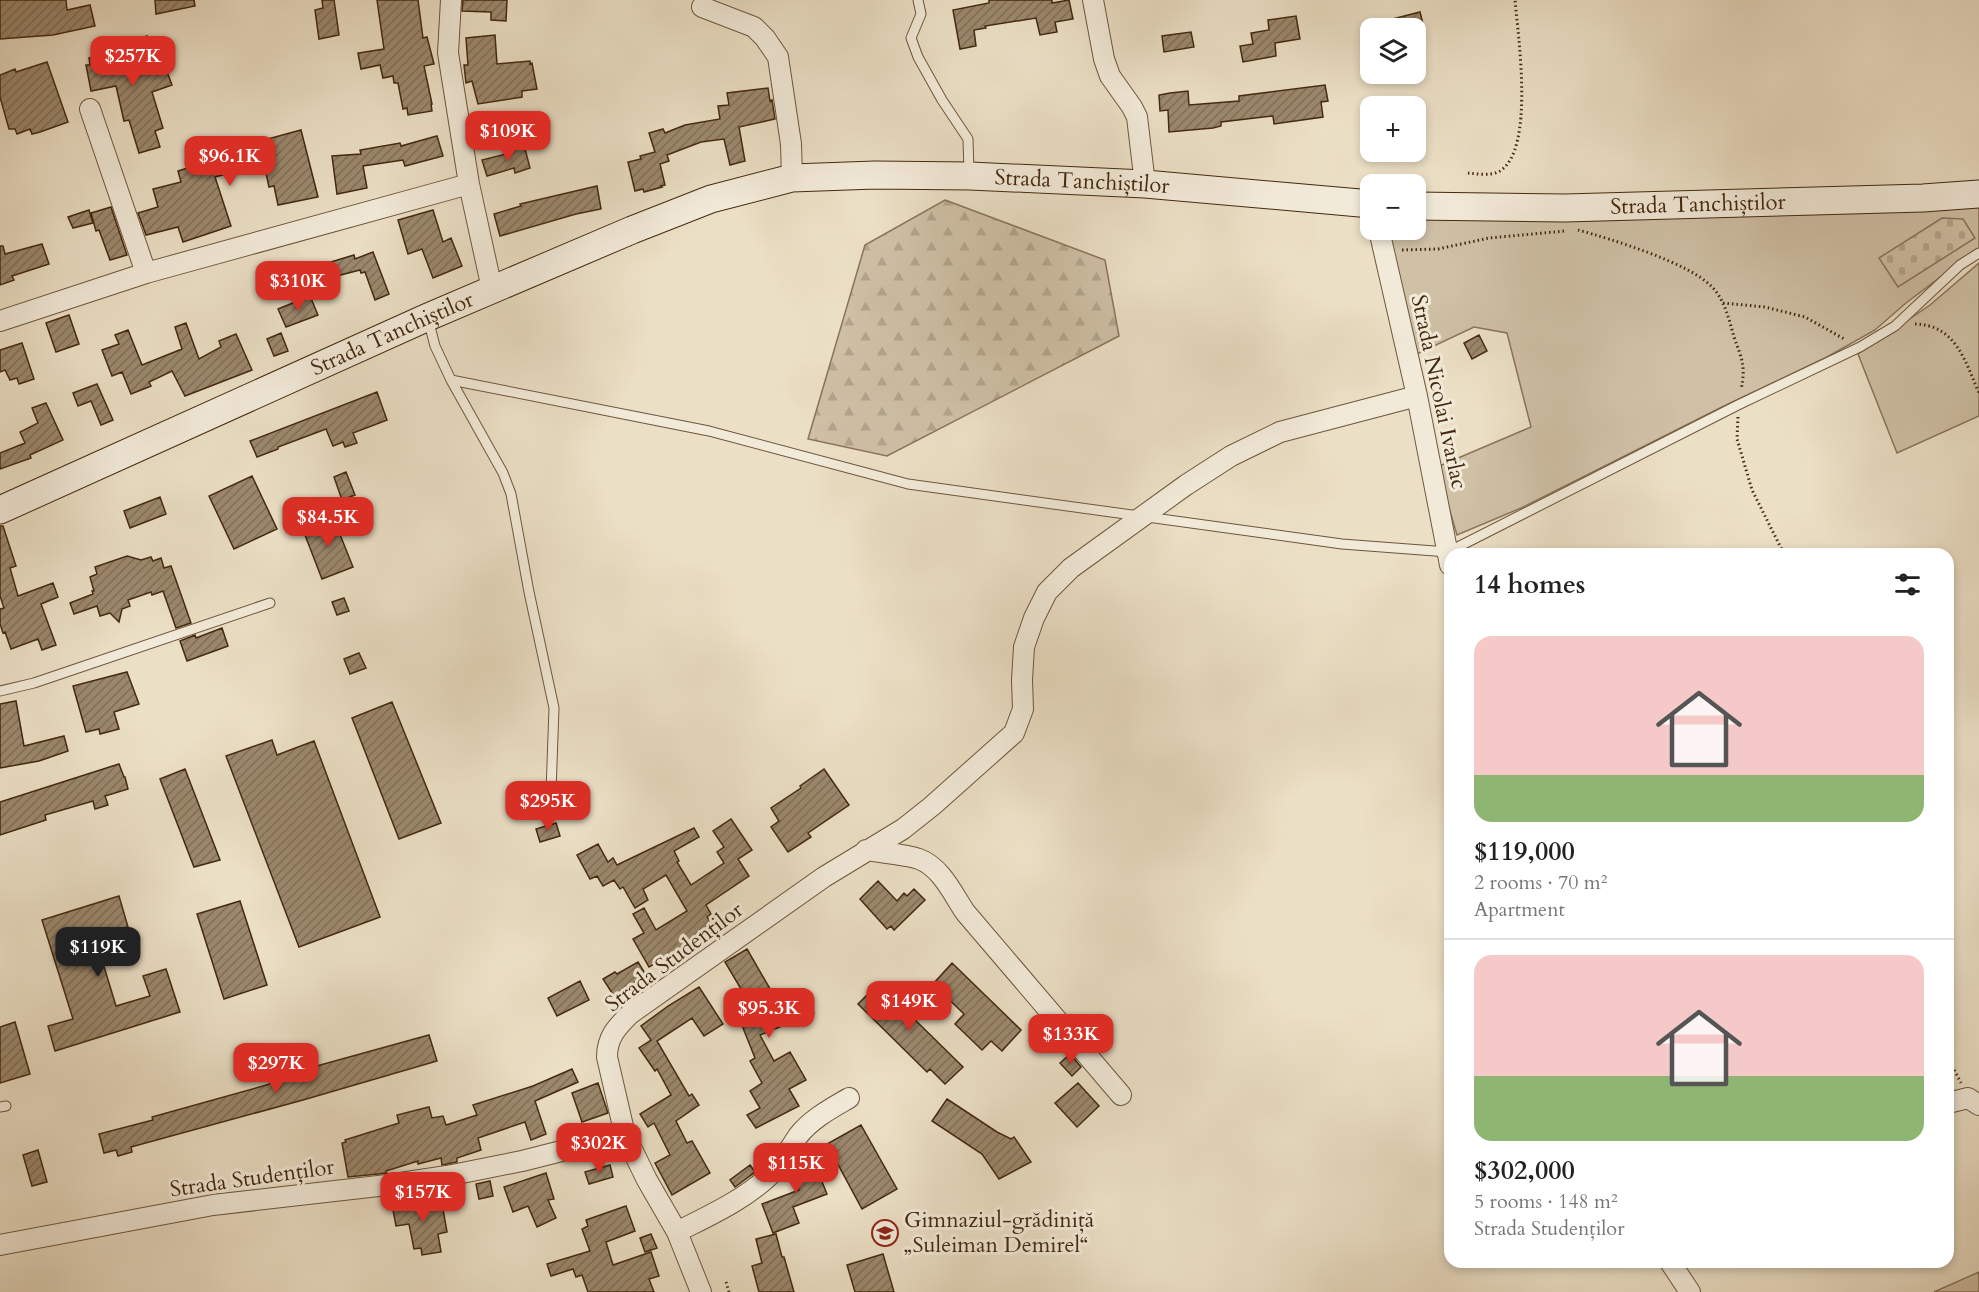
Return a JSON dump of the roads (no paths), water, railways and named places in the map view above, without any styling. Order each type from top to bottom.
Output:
[{"type":"street","points":[[451,0],[448,53],[469,184],[492,289]]},
{"type":"street","points":[[1093,0],[1104,58],[1110,76],[1132,106],[1137,117],[1145,184]]},
{"type":"street","points":[[702,7],[754,27],[778,57],[791,144],[792,178]]},
{"type":"street","points":[[90,109],[146,273]]},
{"type":"street","name":"Strada Tanchiștilor","points":[[0,510],[492,289],[677,211],[751,187],[792,178],[875,175],[970,176],[1145,184],[1360,203]]},
{"type":"street","points":[[0,321],[146,273],[469,184]]},
{"type":"street","name":"Strada Tanchiștilor","points":[[1426,206],[1565,208],[1923,198],[1979,194]]},
{"type":"street","name":"Strada Nicolai Ivarlac","points":[[1381,240],[1417,396],[1447,548]]},
{"type":"street","name":"Strada Studenților","points":[[0,1245],[213,1205],[447,1176],[522,1161],[625,1135],[607,1057],[607,1045],[619,1025],[630,1014],[738,938],[866,850],[903,829],[1014,734],[1023,709],[1024,647],[1034,618],[1047,592],[1071,567],[1185,485],[1231,456],[1280,432],[1417,396]]},
{"type":"street","points":[[866,850],[918,858],[929,864],[944,880],[965,912],[1121,1095]]},
{"type":"street","points":[[677,1232],[719,1211],[766,1179],[781,1164],[799,1135],[820,1115],[849,1098]]},
{"type":"street","points":[[1954,1103],[1974,1101]]},
{"type":"street","points":[[625,1135],[647,1180],[677,1232],[701,1292]]},
{"type":"street","points":[[1674,1268],[1690,1292]]},
{"type":"lane","points":[[918,0],[921,14],[911,38],[927,74],[968,139],[970,176]]},
{"type":"lane","points":[[1468,548],[1738,405],[1860,346],[1895,326],[1960,265],[1979,253]]},
{"type":"lane","points":[[428,317],[435,346],[451,380],[503,473],[511,494],[554,708],[551,792]]},
{"type":"lane","points":[[451,380],[709,430],[908,484],[1444,557]]},
{"type":"lane","points":[[0,691],[34,683],[270,603]]},
{"type":"place","name":"Gimnaziul-grădiniţă „Suleiman Demirel“","points":[[885,1233]]}]
